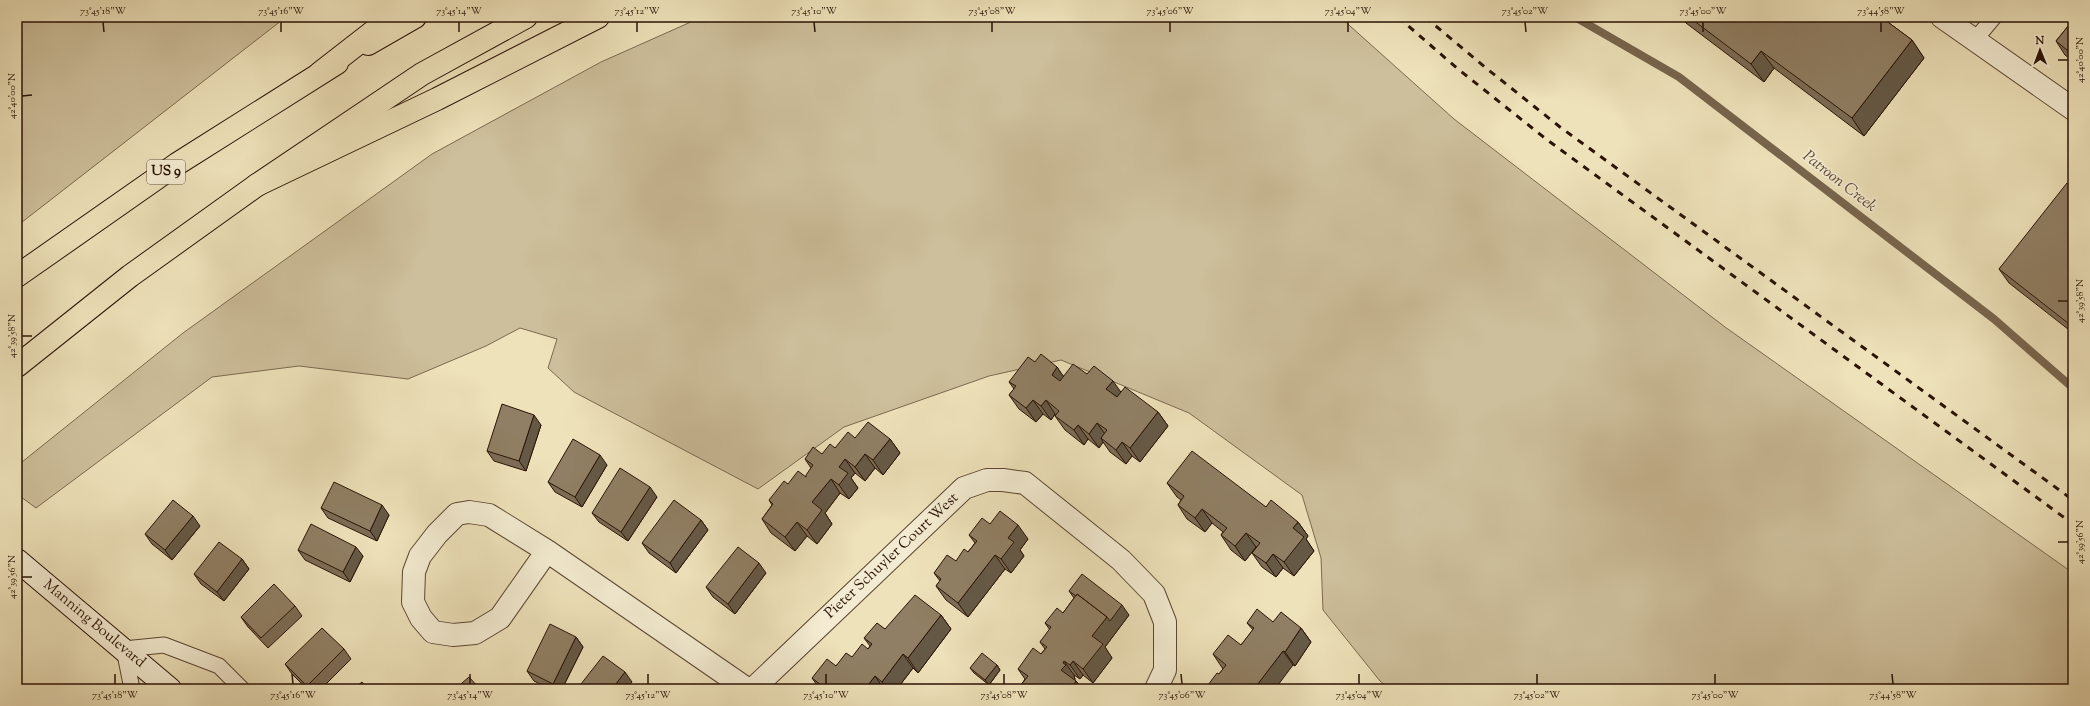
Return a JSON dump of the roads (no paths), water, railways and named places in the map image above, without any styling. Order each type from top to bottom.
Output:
[{"type":"main road","points":[[320,73],[392,17]]},
{"type":"main road","name":"US 9","points":[[17,276],[178,164],[320,73],[415,17]]},
{"type":"main road","points":[[17,366],[130,276],[257,186],[422,74],[526,17]]},
{"type":"main road","points":[[257,186],[437,99],[598,17]]},
{"type":"street","points":[[1942,17],[1974,41],[2073,109]]},
{"type":"street","name":"Pieter Schuyler Court West","points":[[753,689],[964,488],[988,480],[1003,480],[1025,483],[1121,560],[1154,594],[1165,622],[1166,670],[1156,689]]},
{"type":"street","points":[[547,551],[500,618],[475,633],[453,635],[433,632],[421,618],[413,602],[414,572],[420,556],[437,534],[457,514],[469,512],[489,515],[547,551],[747,689]]},
{"type":"street","name":"Manning Boulevard","points":[[17,560],[170,689]]},
{"type":"lane","points":[[1974,41],[1994,17]]},
{"type":"lane","points":[[132,689],[124,649],[164,645],[219,666],[242,689]]},
{"type":"waterway","name":"Patroon Creek","points":[[1575,17],[1679,77],[1994,319],[2073,388]]},
{"type":"railway","points":[[1398,17],[1458,69],[1546,139],[2073,524]]},
{"type":"railway","points":[[1425,17],[1560,127],[2073,500]]}]
